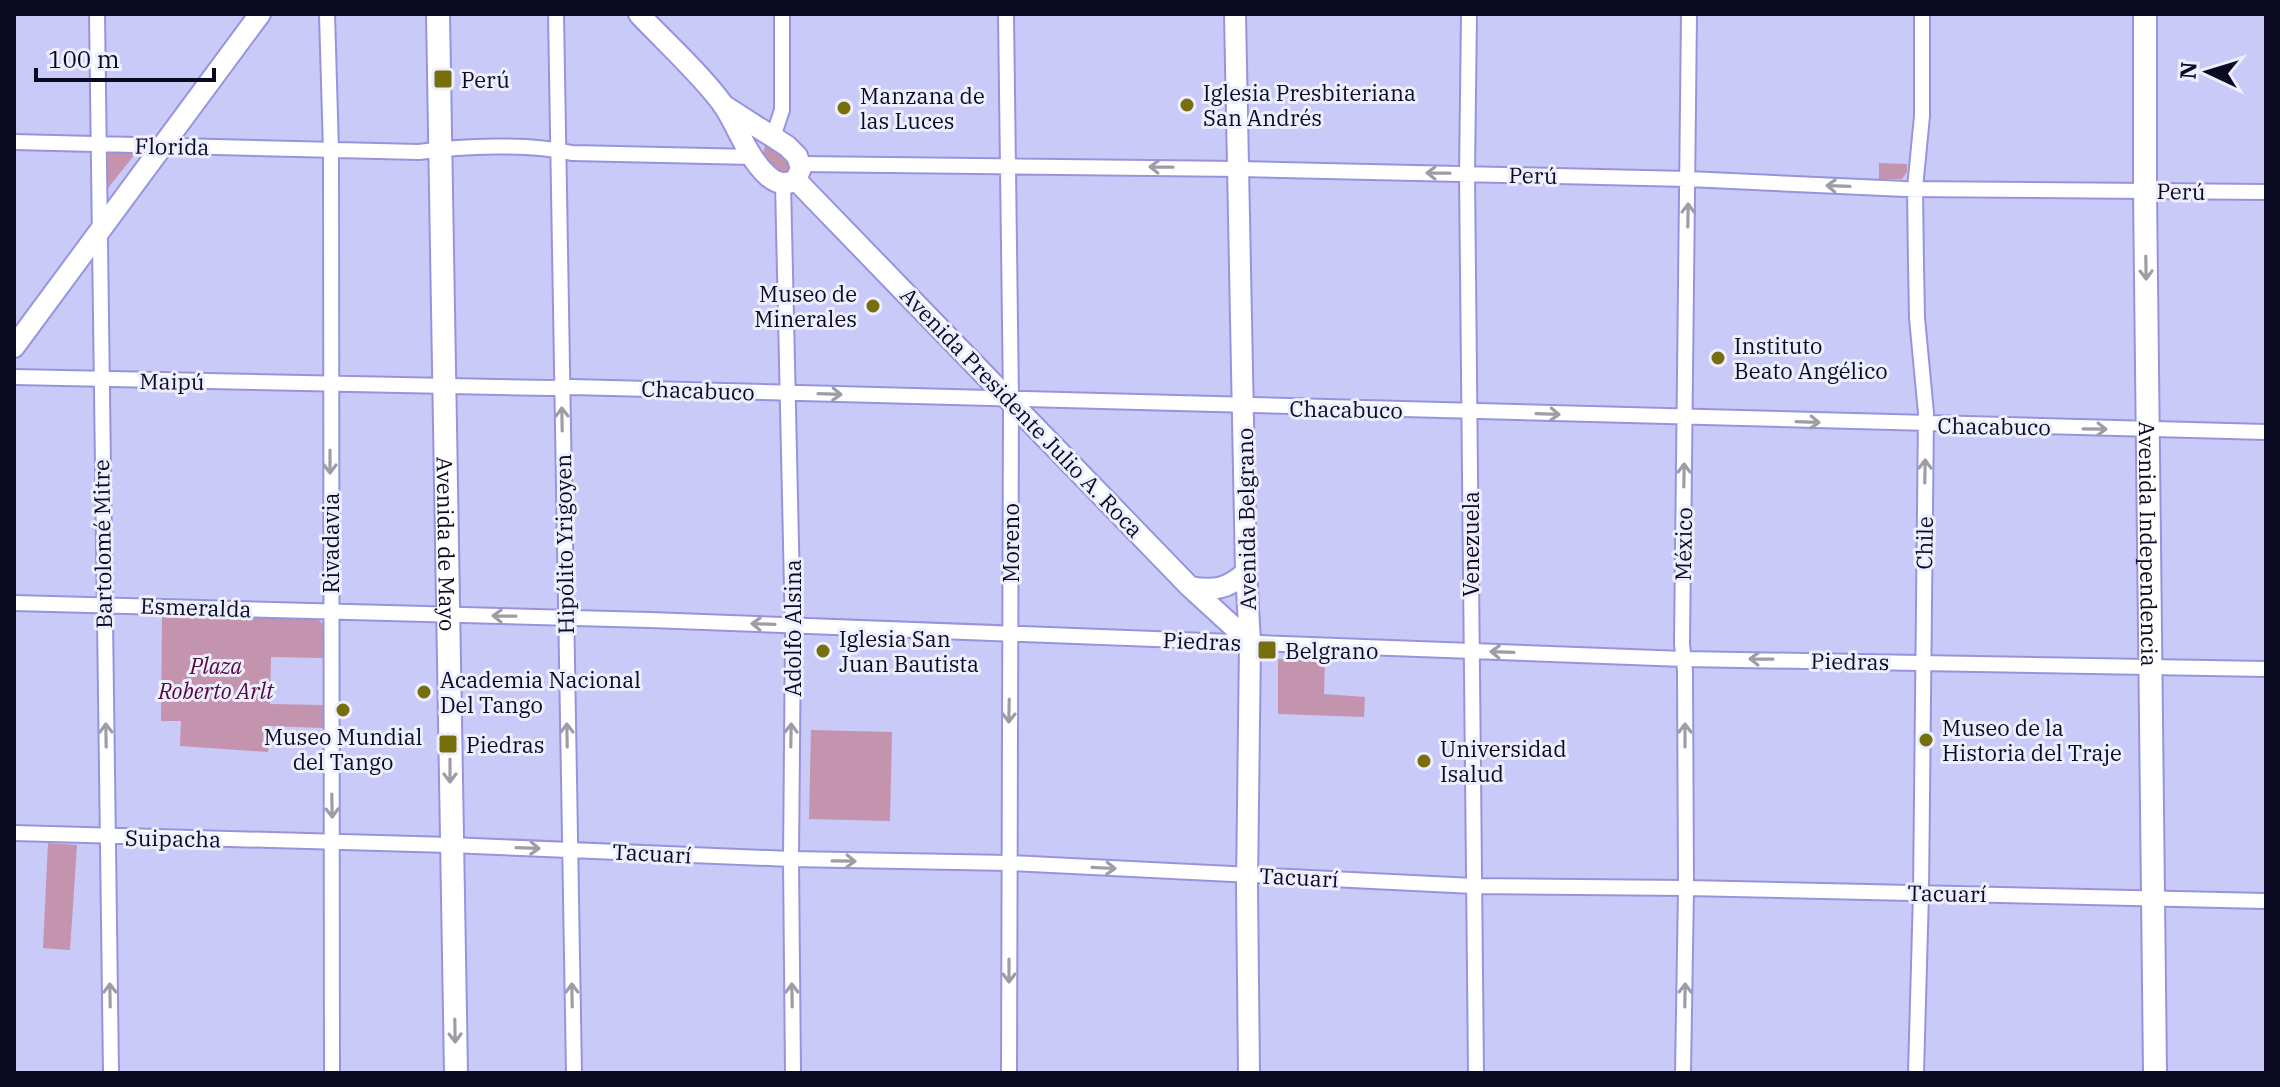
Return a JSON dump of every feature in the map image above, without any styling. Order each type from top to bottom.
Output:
[{"type":"main road","points":[[14,347],[260,14]]},
{"type":"main road","name":"Avenida de Mayo","points":[[438,14],[456,1073]]},
{"type":"main road","name":"Avenida Presidente Julio A. Roca","points":[[639,14],[723,105],[767,175],[793,176]]},
{"type":"main road","name":"Avenida Belgrano","points":[[1235,14],[1250,642],[1247,875],[1249,1073]]},
{"type":"main road","name":"Avenida Independencia","points":[[2145,14],[2155,1073]]},
{"type":"main road","name":"Avenida Presidente Julio A. Roca","points":[[723,105],[790,149],[793,176],[1190,587],[1250,642]]},
{"type":"main road","points":[[753,157],[757,143],[763,138],[773,137]]},
{"type":"main road","points":[[1190,587],[1207,590],[1225,588],[1246,572]]},
{"type":"street","name":"Bartolomé Mitre","points":[[97,14],[111,1073]]},
{"type":"street","name":"Rivadavia","points":[[327,14],[331,151],[332,1073]]},
{"type":"street","name":"Hipólito Yrigoyen","points":[[556,14],[574,1073]]},
{"type":"street","points":[[773,137],[782,110],[782,14]]},
{"type":"street","name":"Moreno","points":[[1006,14],[1011,400],[1009,1073]]},
{"type":"street","name":"Venezuela","points":[[1469,14],[1467,174],[1476,1073]]},
{"type":"street","name":"México","points":[[1683,1073],[1689,14]]},
{"type":"street","name":"Chile","points":[[1916,1073],[1926,425],[1917,318],[1915,188],[1922,116],[1922,14]]},
{"type":"street","name":"Florida","points":[[14,142],[331,151]]},
{"type":"street","points":[[331,151],[558,150],[587,154],[753,157]]},
{"type":"street","name":"Perú","points":[[793,176],[1008,165],[1688,179],[1915,188],[2266,192]]},
{"type":"street","name":"Adolfo Alsina","points":[[793,176],[789,393],[793,625],[793,1073]]},
{"type":"street","name":"Maipú","points":[[14,377],[330,384]]},
{"type":"street","name":"Chacabuco","points":[[330,384],[2266,432]]},
{"type":"street","name":"Esmeralda","points":[[14,603],[330,611]]},
{"type":"street","name":"Piedras","points":[[330,611],[793,625],[1684,659],[2266,669]]},
{"type":"street","name":"Suipacha","points":[[14,833],[333,842]]},
{"type":"street","name":"Tacuarí","points":[[333,842],[791,859],[1010,863],[1474,886],[2153,896],[2266,901]]},
{"type":"green space","points":[[772,142],[797,161],[783,179],[762,156],[765,146]]},
{"type":"green space","points":[[108,148],[133,148],[135,154],[108,188],[104,186],[104,152]]},
{"type":"green space","points":[[1879,163],[1907,164],[1907,172],[1902,179],[1879,179]]},
{"type":"green space","name":"Plaza Roberto Arlt","points":[[162,616],[316,617],[323,624],[323,658],[271,657],[270,704],[323,705],[323,728],[269,726],[268,752],[180,746],[181,721],[161,721]]},
{"type":"green space","points":[[1278,659],[1325,659],[1324,694],[1365,697],[1364,717],[1278,714]]},
{"type":"green space","points":[[811,730],[892,732],[890,821],[809,819]]},
{"type":"green space","points":[[48,843],[77,845],[70,950],[43,948]]},
{"type":"place","name":"Perú","points":[[443,79]]},
{"type":"place","name":"Iglesia Presbiteriana San Andrés","points":[[1187,105]]},
{"type":"place","name":"Manzana de las Luces","points":[[844,108]]},
{"type":"place","name":"Museo de Minerales","points":[[873,306]]},
{"type":"place","name":"Instituto Beato Angélico","points":[[1718,358]]},
{"type":"place","name":"Belgrano","points":[[1267,650]]},
{"type":"place","name":"Iglesia San Juan Bautista","points":[[823,651]]},
{"type":"place","name":"Academia Nacional Del Tango","points":[[424,692]]},
{"type":"place","name":"Museo Mundial del Tango","points":[[343,710]]},
{"type":"place","name":"Museo de la Historia del Traje","points":[[1926,740]]},
{"type":"place","name":"Piedras","points":[[448,744]]},
{"type":"place","name":"Universidad Isalud","points":[[1424,761]]}]
